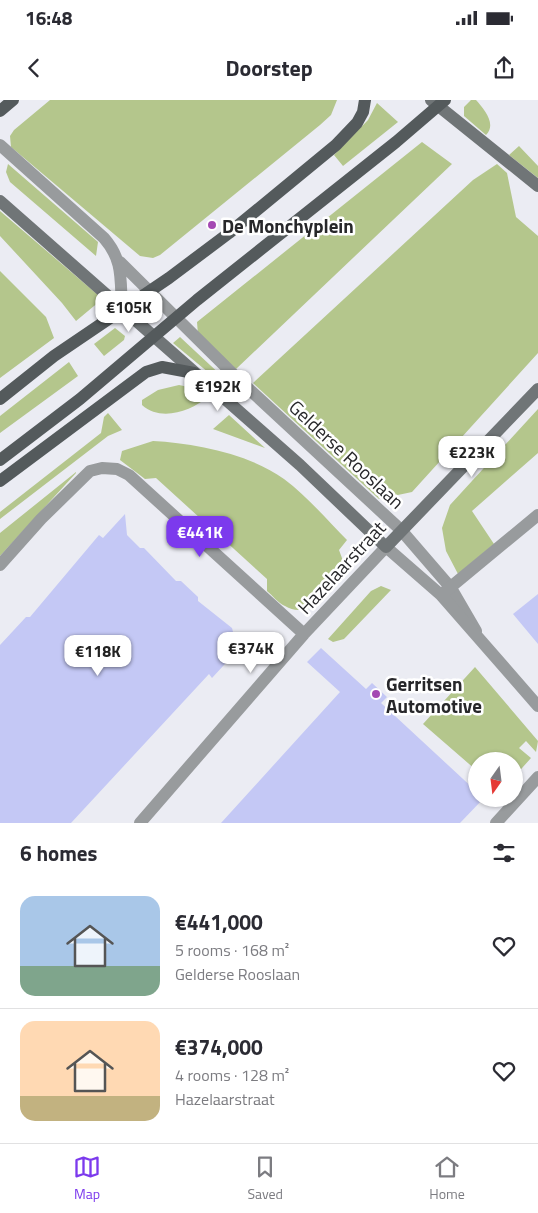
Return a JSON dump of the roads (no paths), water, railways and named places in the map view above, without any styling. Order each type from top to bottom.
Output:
[{"type":"main road","points":[[0,111],[13,100]]},
{"type":"main road","points":[[0,399],[54,356],[148,292],[229,233],[336,145],[357,123],[363,112],[364,100]]},
{"type":"main road","points":[[0,460],[80,399],[396,142],[438,102]]},
{"type":"main road","points":[[0,481],[146,372],[162,368],[194,373]]},
{"type":"street","points":[[438,102],[538,186]]},
{"type":"street","points":[[0,146],[104,238],[115,251],[120,262],[122,309]]},
{"type":"street","points":[[0,201],[154,337]]},
{"type":"street","name":"Gelderse Rooslaan","points":[[120,262],[176,319],[401,530],[487,648],[538,706]]},
{"type":"street","name":"Gelderse Rooslaan","points":[[154,337],[300,465],[386,547],[446,591]]},
{"type":"street","name":"Hazelaarstraat","points":[[140,823],[304,634],[401,530],[538,389]]},
{"type":"street","points":[[0,565],[79,480],[90,471],[102,468],[117,469],[129,475],[304,634]]},
{"type":"street","points":[[446,591],[538,515]]},
{"type":"street","points":[[496,823],[538,777]]},
{"type":"place","name":"De Monchyplein","points":[[212,225]]},
{"type":"place","name":"Gerritsen Automotive","points":[[376,694]]}]
